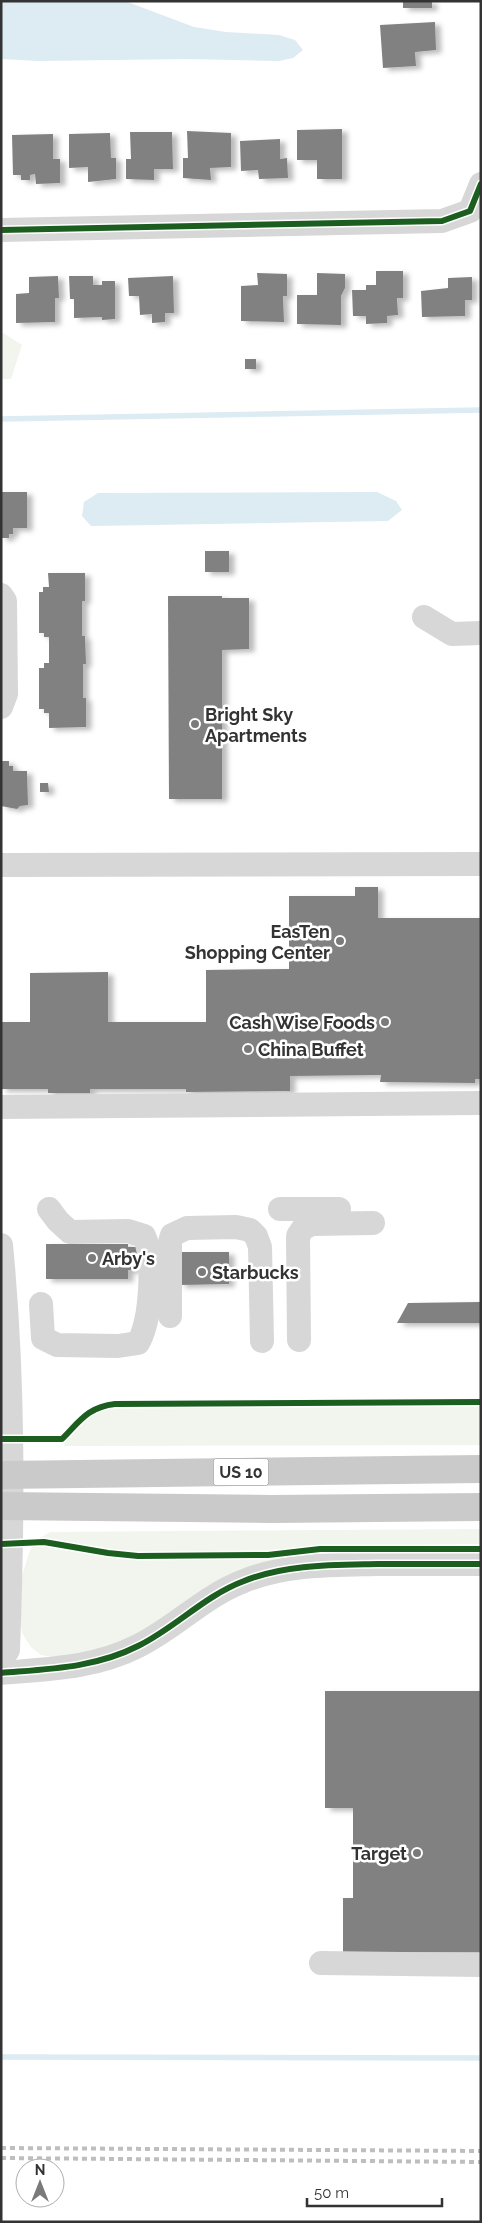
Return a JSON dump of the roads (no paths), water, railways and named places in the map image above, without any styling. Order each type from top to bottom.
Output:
[{"type":"main road","name":"US 10","points":[[6,1475],[481,1469]]},
{"type":"main road","name":"US 10","points":[[7,1506],[272,1509],[481,1507]]},
{"type":"street","points":[[1,230],[442,221],[470,210],[481,184]]},
{"type":"street","points":[[1,595],[5,601],[6,694],[1,707]]},
{"type":"street","points":[[424,617],[452,634],[481,633]]},
{"type":"street","points":[[1,865],[481,864]]},
{"type":"street","points":[[1,1107],[481,1103]]},
{"type":"street","points":[[280,1208],[373,1216],[313,1224],[304,1227],[298,1236],[299,1340]]},
{"type":"street","points":[[41,1304],[43,1338],[57,1345],[118,1346],[138,1343],[144,1333],[149,1308],[149,1246],[144,1236],[128,1231],[70,1232],[49,1209]]},
{"type":"street","points":[[170,1316],[170,1242],[172,1236],[187,1228],[236,1226],[250,1230],[256,1236],[260,1247],[262,1341]]},
{"type":"street","points":[[1,1660],[8,1650],[6,1302],[2,1260]]},
{"type":"street","points":[[1,1673],[85,1665],[112,1658],[159,1634],[202,1602],[224,1590],[245,1580],[271,1573],[300,1567],[341,1564],[481,1564]]},
{"type":"street","points":[[321,1963],[481,1965]]},
{"type":"waterway","points":[[1,419],[481,410]]},
{"type":"waterway","points":[[1,2057],[481,2058]]},
{"type":"railway","points":[[1,2148],[481,2151]]},
{"type":"railway","points":[[1,2158],[481,2162]]},
{"type":"place","name":"Bright Sky Apartments","points":[[195,724]]},
{"type":"place","name":"EasTen Shopping Center","points":[[340,941]]},
{"type":"place","name":"Cash Wise Foods","points":[[385,1022]]},
{"type":"place","name":"China Buffet","points":[[248,1049]]},
{"type":"place","name":"Arby's","points":[[92,1258]]},
{"type":"place","name":"Starbucks","points":[[202,1272]]},
{"type":"place","name":"Target","points":[[417,1853]]}]
